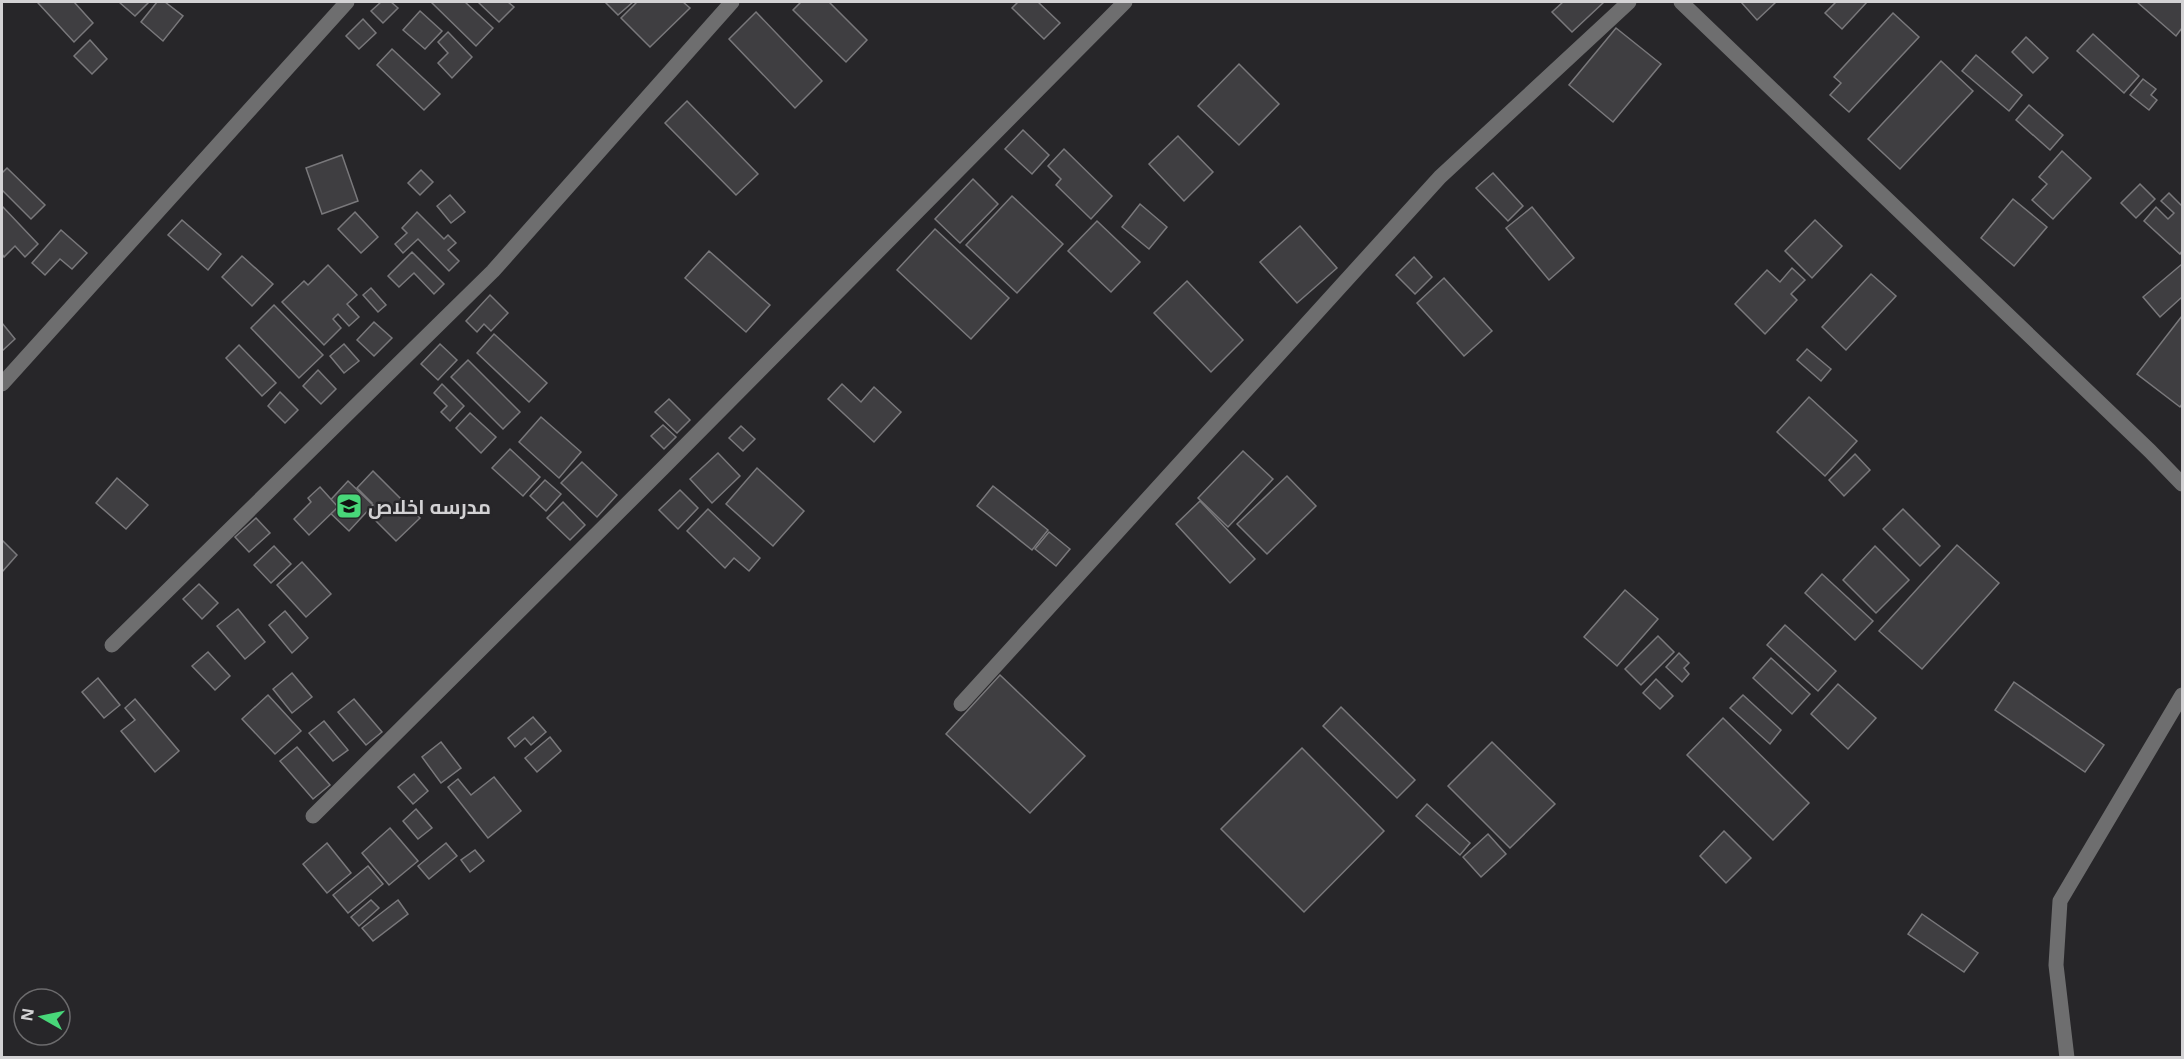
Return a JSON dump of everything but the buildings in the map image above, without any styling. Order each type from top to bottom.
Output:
[{"type":"street","points":[[2,384],[347,2]]},
{"type":"street","points":[[112,645],[493,270],[732,2]]},
{"type":"street","points":[[313,816],[1125,2]]},
{"type":"street","points":[[961,704],[1440,177],[1629,2]]},
{"type":"street","points":[[1682,2],[2182,484]]},
{"type":"street","points":[[2067,1058],[2056,965],[2060,901],[2182,695]]},
{"type":"place","name":"مدرسه اخلاص","points":[[349,506]]}]
